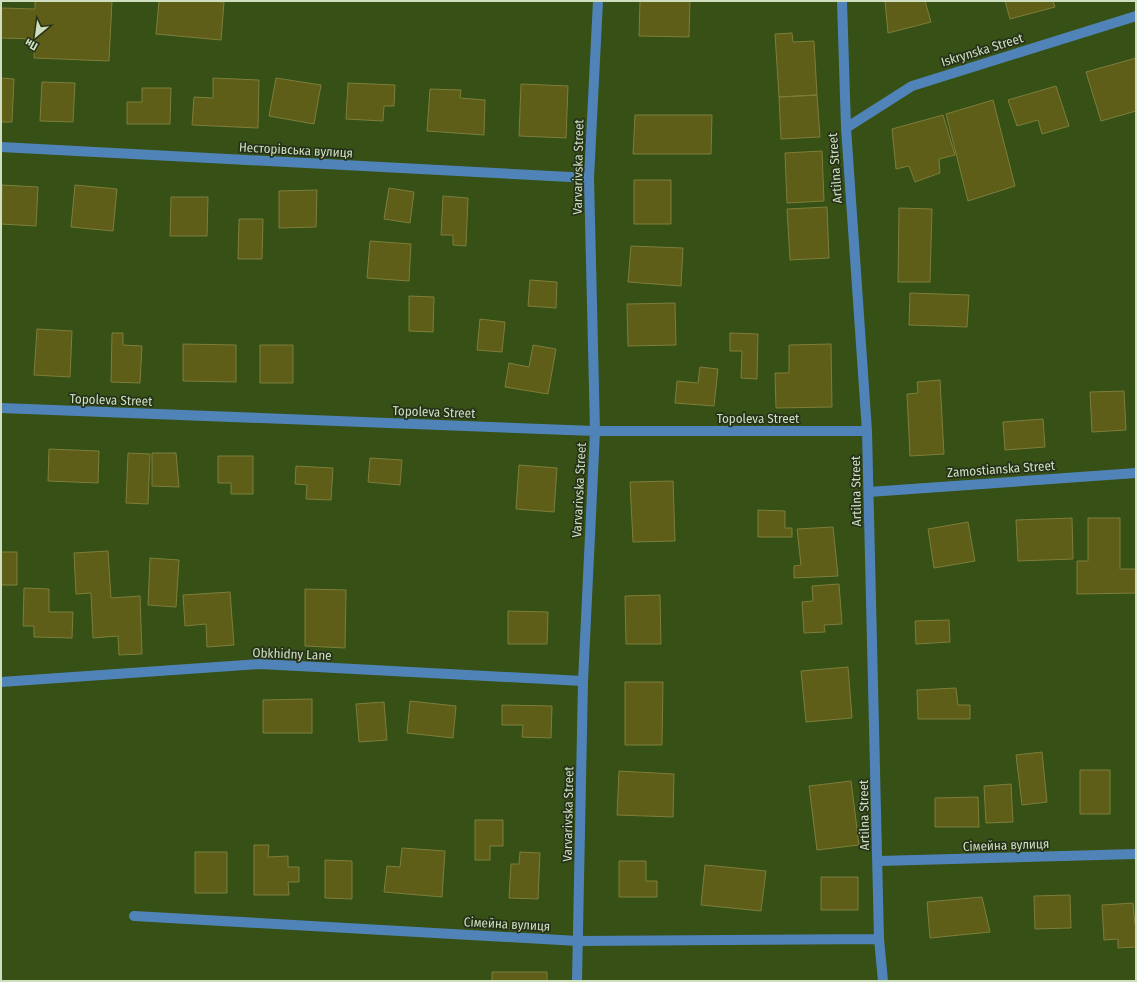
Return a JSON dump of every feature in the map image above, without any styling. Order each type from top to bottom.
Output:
[{"type":"street","name":"Varvarivska Street","points":[[577,981],[583,681],[595,431],[589,178],[598,1]]},
{"type":"street","name":"Artilna Street","points":[[842,1],[846,128],[867,430],[879,939],[882,981]]},
{"type":"street","name":"Iskrynska Street","points":[[846,128],[912,86],[1136,16]]},
{"type":"street","name":"Несторівська вулиця","points":[[1,147],[589,178]]},
{"type":"street","name":"Topoleva Street","points":[[1,408],[595,431],[867,430]]},
{"type":"street","name":"Zamostianska Street","points":[[869,492],[1136,473]]},
{"type":"street","name":"Obkhidny Lane","points":[[1,682],[260,664],[583,681]]},
{"type":"street","name":"Сімейна вулиця","points":[[878,861],[1136,854]]},
{"type":"street","name":"Сімейна вулиця","points":[[134,916],[578,941],[879,939]]},
{"type":"building","points":[[35,1],[112,1],[109,61],[34,58],[35,39],[1,38],[1,8],[35,9]]},
{"type":"building","points":[[159,1],[224,2],[221,40],[156,34]]},
{"type":"building","points":[[640,1],[690,1],[689,37],[639,36]]},
{"type":"building","points":[[885,1],[925,1],[931,22],[888,33]]},
{"type":"building","points":[[1005,1],[1053,1],[1055,7],[1010,19]]},
{"type":"building","points":[[792,33],[793,42],[814,41],[817,95],[779,97],[775,34]]},
{"type":"building","points":[[1136,58],[1136,111],[1101,121],[1086,72]]},
{"type":"building","points":[[1,78],[14,79],[12,122],[1,122]]},
{"type":"building","points":[[213,78],[259,80],[258,128],[192,125],[194,97],[213,98]]},
{"type":"building","points":[[276,78],[321,85],[314,124],[269,116]]},
{"type":"building","points":[[42,82],[75,83],[73,122],[40,121]]},
{"type":"building","points":[[348,83],[395,85],[394,106],[384,106],[383,121],[346,119]]},
{"type":"building","points":[[521,84],[568,86],[566,138],[519,136]]},
{"type":"building","points":[[1056,86],[1069,126],[1042,134],[1038,120],[1017,126],[1008,100]]},
{"type":"building","points":[[142,88],[171,88],[170,124],[127,124],[127,102],[142,102]]},
{"type":"building","points":[[430,89],[461,90],[460,98],[485,100],[484,135],[427,131]]},
{"type":"building","points":[[817,95],[820,137],[781,139],[779,97]]},
{"type":"building","points":[[993,100],[1015,186],[968,201],[946,114]]},
{"type":"building","points":[[635,115],[712,115],[711,154],[633,154]]},
{"type":"building","points":[[943,115],[955,155],[939,159],[940,173],[915,182],[909,166],[896,169],[892,129]]},
{"type":"building","points":[[822,151],[824,201],[787,203],[785,153]]},
{"type":"building","points":[[634,180],[671,180],[671,224],[634,224]]},
{"type":"building","points":[[2,185],[38,187],[36,226],[1,224]]},
{"type":"building","points":[[75,185],[117,189],[113,231],[71,227]]},
{"type":"building","points":[[389,188],[414,192],[410,223],[384,219]]},
{"type":"building","points":[[317,190],[316,227],[279,228],[279,191]]},
{"type":"building","points":[[443,196],[468,198],[466,246],[453,245],[453,235],[441,235]]},
{"type":"building","points":[[171,197],[208,197],[207,236],[170,236]]},
{"type":"building","points":[[827,207],[829,258],[790,260],[787,209]]},
{"type":"building","points":[[899,208],[932,209],[930,282],[898,282]]},
{"type":"building","points":[[239,219],[263,219],[262,259],[238,259]]},
{"type":"building","points":[[370,241],[411,244],[409,281],[367,278]]},
{"type":"building","points":[[631,246],[683,248],[681,286],[628,282]]},
{"type":"building","points":[[530,280],[557,282],[556,308],[528,306]]},
{"type":"building","points":[[910,293],[969,295],[967,327],[909,325]]},
{"type":"building","points":[[409,296],[434,297],[433,332],[409,331]]},
{"type":"building","points":[[675,303],[676,345],[628,346],[627,304]]},
{"type":"building","points":[[480,319],[505,322],[502,352],[477,350]]},
{"type":"building","points":[[37,329],[72,331],[70,377],[34,375]]},
{"type":"building","points":[[112,333],[123,333],[123,345],[142,346],[140,383],[111,382]]},
{"type":"building","points":[[730,333],[758,334],[757,379],[741,378],[742,351],[730,351]]},
{"type":"building","points":[[183,344],[236,345],[236,382],[183,381]]},
{"type":"building","points":[[831,344],[832,407],[776,408],[775,373],[789,373],[789,345]]},
{"type":"building","points":[[260,345],[293,345],[293,383],[260,383]]},
{"type":"building","points":[[533,345],[556,349],[548,394],[505,387],[509,363],[529,367]]},
{"type":"building","points":[[700,367],[718,369],[714,406],[675,403],[677,381],[698,383]]},
{"type":"building","points":[[940,380],[944,454],[910,456],[907,394],[918,393],[917,382]]},
{"type":"building","points":[[1124,391],[1126,430],[1092,432],[1090,392]]},
{"type":"building","points":[[1043,419],[1045,447],[1005,450],[1003,422]]},
{"type":"building","points":[[49,449],[99,451],[98,483],[48,481]]},
{"type":"building","points":[[128,453],[150,454],[148,504],[126,503]]},
{"type":"building","points":[[152,453],[176,453],[179,487],[152,486]]},
{"type":"building","points":[[218,456],[253,456],[253,494],[231,494],[231,483],[218,483]]},
{"type":"building","points":[[370,458],[402,460],[400,485],[368,482]]},
{"type":"building","points":[[519,465],[557,468],[554,512],[516,509]]},
{"type":"building","points":[[296,466],[333,468],[331,500],[306,499],[307,485],[295,484]]},
{"type":"building","points":[[673,481],[675,541],[633,542],[630,482]]},
{"type":"building","points":[[758,510],[785,511],[785,528],[792,528],[792,537],[758,537]]},
{"type":"building","points":[[1072,518],[1073,559],[1018,561],[1016,520]]},
{"type":"building","points":[[1088,518],[1120,518],[1120,569],[1136,569],[1136,593],[1077,594],[1077,561],[1088,561]]},
{"type":"building","points":[[968,522],[975,561],[934,568],[928,529]]},
{"type":"building","points":[[833,527],[838,576],[794,578],[794,566],[801,565],[797,529]]},
{"type":"building","points":[[108,551],[111,598],[140,596],[142,654],[119,655],[118,636],[93,638],[91,593],[76,594],[74,553]]},
{"type":"building","points":[[1,552],[17,552],[17,585],[1,585]]},
{"type":"building","points":[[150,558],[179,560],[176,607],[148,605]]},
{"type":"building","points":[[839,584],[842,624],[824,625],[825,632],[804,633],[802,602],[813,601],[812,586]]},
{"type":"building","points":[[24,588],[49,589],[49,612],[73,612],[72,638],[34,637],[34,626],[23,626]]},
{"type":"building","points":[[305,589],[346,590],[345,648],[305,646]]},
{"type":"building","points":[[230,592],[234,645],[207,647],[206,624],[185,626],[183,595]]},
{"type":"building","points":[[660,595],[661,644],[626,644],[625,596]]},
{"type":"building","points":[[508,611],[548,612],[547,644],[508,644]]},
{"type":"building","points":[[949,620],[950,642],[916,644],[915,621]]},
{"type":"building","points":[[848,667],[852,718],[806,722],[801,671]]},
{"type":"building","points":[[625,682],[663,682],[662,745],[625,745]]},
{"type":"building","points":[[956,688],[958,705],[970,705],[970,719],[918,719],[917,690]]},
{"type":"building","points":[[312,699],[312,733],[263,733],[263,700]]},
{"type":"building","points":[[410,701],[456,706],[453,738],[407,733]]},
{"type":"building","points":[[384,702],[387,740],[359,742],[356,704]]},
{"type":"building","points":[[502,705],[552,706],[551,738],[522,737],[523,725],[502,725]]},
{"type":"building","points":[[1042,752],[1047,802],[1022,805],[1016,755]]},
{"type":"building","points":[[1080,770],[1110,770],[1110,814],[1080,814]]},
{"type":"building","points":[[619,771],[674,774],[673,817],[617,815]]},
{"type":"building","points":[[851,781],[859,845],[817,850],[809,786]]},
{"type":"building","points":[[1011,784],[1013,822],[986,823],[984,786]]},
{"type":"building","points":[[978,797],[979,827],[935,827],[935,798]]},
{"type":"building","points":[[475,820],[503,820],[503,846],[490,846],[490,860],[475,860]]},
{"type":"building","points":[[254,845],[269,845],[268,857],[288,856],[288,867],[299,867],[299,882],[288,882],[289,895],[254,895]]},
{"type":"building","points":[[402,848],[445,851],[442,897],[384,892],[387,866],[400,867]]},
{"type":"building","points":[[195,852],[227,852],[227,893],[195,893]]},
{"type":"building","points":[[520,852],[540,853],[538,899],[509,898],[511,864],[519,864]]},
{"type":"building","points":[[325,860],[352,861],[352,899],[325,898]]},
{"type":"building","points":[[619,861],[646,861],[646,881],[657,881],[657,897],[619,897]]},
{"type":"building","points":[[705,865],[766,871],[761,911],[701,905]]},
{"type":"building","points":[[821,877],[858,877],[858,910],[821,910]]},
{"type":"building","points":[[1070,895],[1071,928],[1035,929],[1034,896]]},
{"type":"building","points":[[982,897],[990,932],[930,938],[927,902]]},
{"type":"building","points":[[1133,903],[1136,925],[1136,947],[1118,948],[1118,939],[1104,940],[1102,905]]},
{"type":"building","points":[[492,972],[547,972],[547,981],[492,981]]}]
